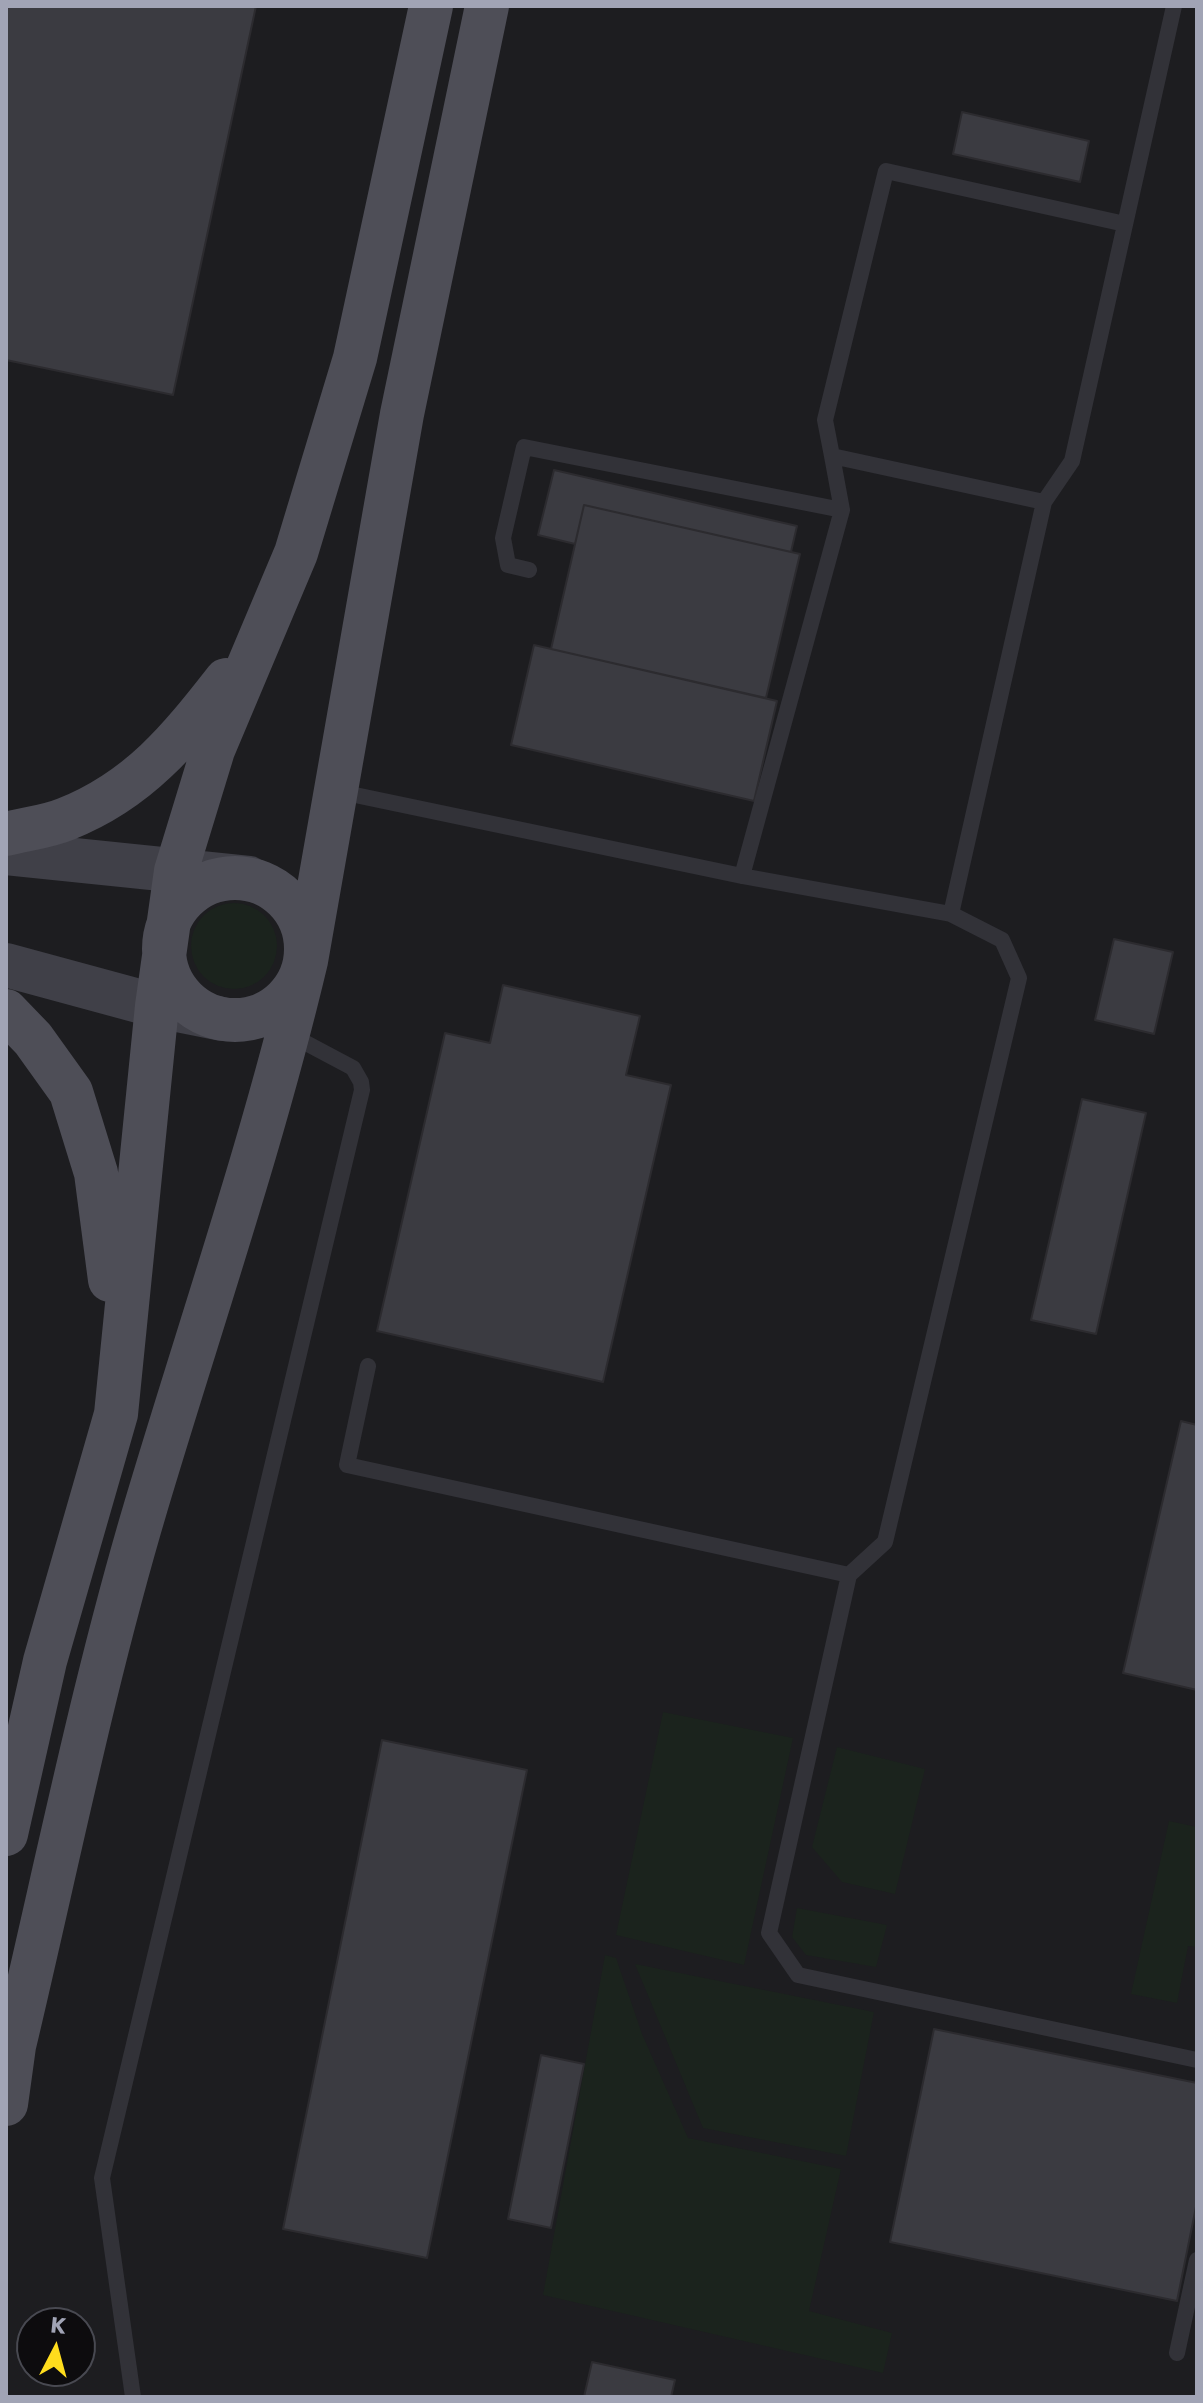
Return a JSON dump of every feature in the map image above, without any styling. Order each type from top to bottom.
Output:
[{"type":"main road","points":[[6,1834],[45,1661],[116,1414],[157,1006],[176,871],[213,750],[296,553],[355,358],[431,6]]},
{"type":"main road","points":[[6,2104],[14,2046],[97,1678],[289,1034],[306,961],[402,414],[487,6]]},
{"type":"main road","points":[[6,834],[65,820],[120,790],[147,770],[180,739],[263,630]]},
{"type":"main road","points":[[227,878],[249,878],[270,886],[288,899],[307,939],[306,961],[299,983],[285,1001],[266,1014],[245,1020],[222,1019],[201,1012],[183,997],[167,968],[165,936],[173,914],[187,896],[205,884],[227,878]]},
{"type":"main road","points":[[6,1011],[33,1039],[71,1092],[96,1173],[109,1259],[116,1414]]},
{"type":"street","points":[[6,853],[249,878]]},
{"type":"street","points":[[6,965],[157,1006],[222,1019]]},
{"type":"lane","points":[[951,914],[1044,502],[1072,461],[1174,6]]},
{"type":"lane","points":[[742,876],[842,510],[825,420],[886,171],[1125,224]]},
{"type":"lane","points":[[529,570],[508,565],[503,538],[524,447],[842,510]]},
{"type":"lane","points":[[832,456],[1044,502]]},
{"type":"lane","points":[[334,791],[742,876],[951,914],[1002,940],[1019,978],[885,1542],[849,1575],[769,1933],[798,1975],[1197,2060]]},
{"type":"lane","points":[[133,2397],[102,2178],[362,1090],[353,1068],[289,1034],[222,1019]]},
{"type":"lane","points":[[368,1366],[347,1465],[849,1575]]},
{"type":"lane","points":[[1177,2353],[1197,2260]]},
{"type":"shaded area","points":[[6,6],[1197,6],[1197,2397],[6,2397]]},
{"type":"shaded area","points":[[234,903],[250,907],[264,916],[273,930],[277,946],[273,962],[264,976],[250,985],[234,989],[218,985],[204,976],[195,962],[191,946],[195,930],[204,916],[218,907]]},
{"type":"shaded area","points":[[663,1712],[793,1738],[744,1965],[616,1935]]},
{"type":"shaded area","points":[[837,1747],[925,1769],[895,1894],[842,1882],[812,1847]]},
{"type":"shaded area","points":[[1169,1821],[1197,1827],[1197,1947],[1188,1946],[1177,2003],[1131,1994]]},
{"type":"shaded area","points":[[797,1908],[887,1925],[876,1967],[806,1955],[792,1937]]},
{"type":"shaded area","points":[[605,1955],[616,1958],[642,2034],[688,2138],[841,2169],[809,2311],[892,2333],[883,2373],[543,2295]]},
{"type":"shaded area","points":[[635,1964],[874,2012],[846,2156],[703,2128]]},
{"type":"building","points":[[6,6],[256,6],[173,395],[6,360]]},
{"type":"building","points":[[962,112],[1089,141],[1080,182],[953,154]]},
{"type":"building","points":[[554,470],[797,526],[791,552],[584,505],[575,544],[538,535]]},
{"type":"building","points":[[584,505],[800,554],[766,698],[551,649]]},
{"type":"building","points":[[534,645],[777,701],[754,801],[511,745]]},
{"type":"building","points":[[1114,939],[1173,952],[1154,1034],[1095,1020]]},
{"type":"building","points":[[503,985],[640,1016],[626,1075],[671,1085],[603,1382],[377,1331],[445,1033],[490,1043]]},
{"type":"building","points":[[1082,1099],[1146,1113],[1096,1334],[1031,1320]]},
{"type":"building","points":[[1181,1421],[1197,1425],[1197,1690],[1123,1673]]},
{"type":"building","points":[[382,1740],[527,1770],[427,2258],[283,2229]]},
{"type":"building","points":[[934,2029],[1197,2083],[1197,2202],[1177,2301],[890,2242]]},
{"type":"building","points":[[541,2055],[584,2064],[551,2228],[508,2219]]},
{"type":"building","points":[[592,2362],[675,2380],[671,2397],[584,2397]]}]
